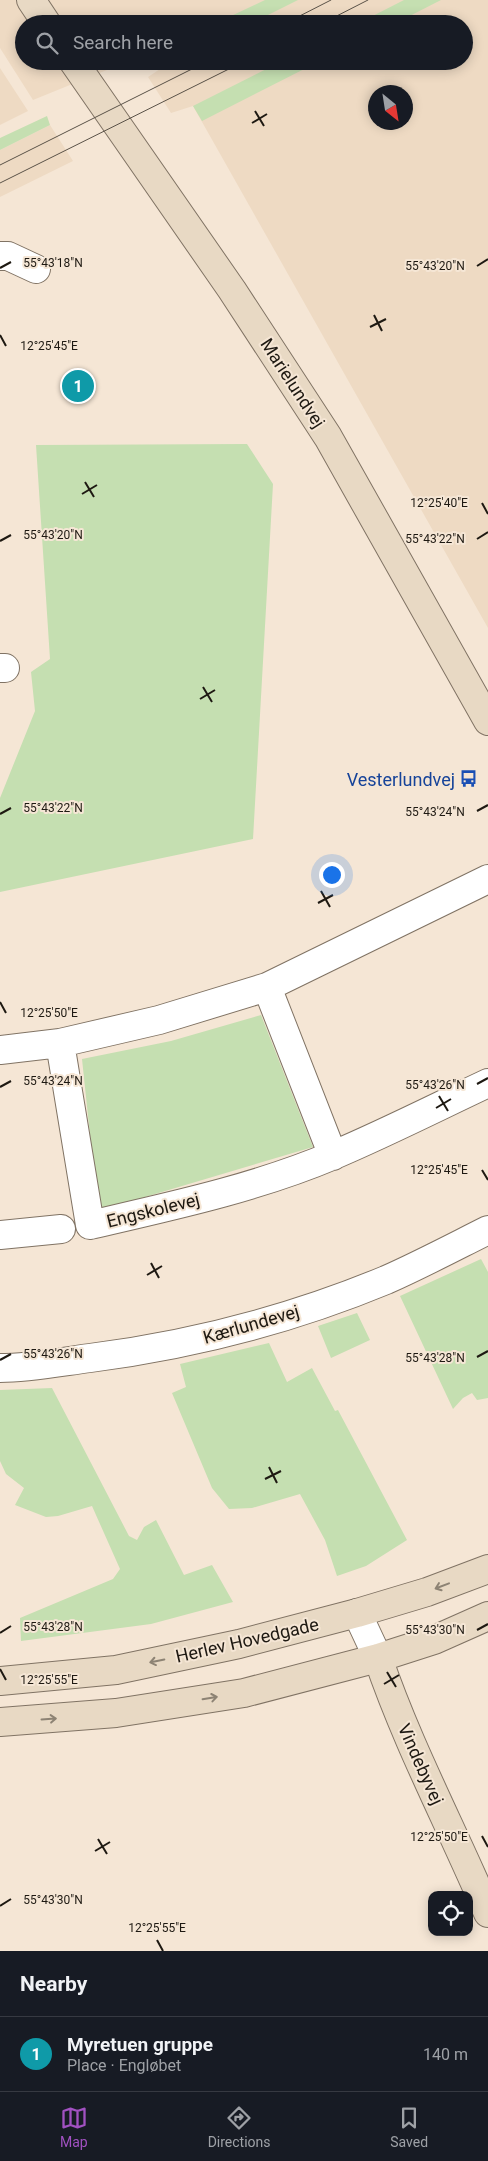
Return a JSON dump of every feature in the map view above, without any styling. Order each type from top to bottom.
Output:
[{"type":"street","points":[[31,0],[41,15]]},
{"type":"street","name":"Marielundvej","points":[[79,70],[232,290],[328,438],[488,721]]},
{"type":"street","points":[[0,256],[8,256],[36,269]]},
{"type":"street","points":[[0,1050],[60,1043],[159,1020],[267,987],[488,879]]},
{"type":"street","points":[[267,987],[333,1156]]},
{"type":"street","name":"Engskolevej","points":[[60,1043],[90,1225],[193,1200],[264,1180],[333,1156],[488,1083]]},
{"type":"street","points":[[0,1235],[61,1228]]},
{"type":"street","name":"Kærlundevej","points":[[0,1368],[17,1368],[110,1356],[192,1341],[253,1326],[386,1280],[488,1230]]},
{"type":"street","name":"Herlev Hovedgade","points":[[0,1681],[116,1670],[239,1644],[428,1592],[488,1569]]},
{"type":"street","name":"Vindebyvej","points":[[357,1613],[378,1658],[414,1753],[468,1865],[488,1913]]},
{"type":"street","points":[[0,1722],[116,1714],[244,1693],[378,1658],[434,1640],[488,1616]]},
{"type":"shaded area","points":[[0,0],[488,0],[488,628],[193,106],[171,113],[148,77],[158,70],[473,70],[473,15],[15,15],[15,70],[107,70],[33,100],[0,48]]},
{"type":"shaded area","points":[[0,68],[28,111],[0,125]]},
{"type":"shaded area","points":[[50,125],[73,161],[0,197],[0,150]]},
{"type":"green space","points":[[265,0],[298,0],[268,15],[233,15]]},
{"type":"green space","points":[[404,0],[441,0],[412,15],[375,15]]},
{"type":"green space","points":[[264,70],[302,70],[202,121],[193,106]]},
{"type":"green space","points":[[47,116],[50,125],[0,150],[0,138]]},
{"type":"green space","points":[[247,444],[273,484],[253,839],[0,892],[0,798],[35,711],[31,672],[50,659],[36,445]]},
{"type":"green space","points":[[261,1015],[313,1147],[98,1211],[82,1059],[171,1041]]},
{"type":"green space","points":[[481,1259],[488,1272],[488,1398],[477,1400],[472,1393],[463,1398],[453,1409],[400,1296]]},
{"type":"green space","points":[[357,1313],[370,1340],[331,1358],[318,1326]]},
{"type":"green space","points":[[269,1343],[287,1382],[312,1368],[335,1411],[338,1410],[407,1540],[366,1566],[337,1576],[325,1540],[300,1494],[252,1508],[229,1509],[212,1488],[172,1393],[186,1387],[180,1364]]},
{"type":"green space","points":[[52,1388],[129,1536],[137,1540],[144,1527],[156,1520],[184,1575],[212,1565],[233,1602],[151,1624],[21,1641],[20,1618],[113,1579],[120,1569],[92,1506],[58,1516],[46,1517],[15,1505],[24,1488],[6,1474],[0,1461],[0,1390]]},
{"type":"tram line","points":[[302,15],[331,0]]},
{"type":"tram line","points":[[339,15],[368,0]]},
{"type":"tram line","points":[[0,165],[190,70]]},
{"type":"tram line","points":[[0,183],[227,70]]},
{"type":"place","name":"Myretuen gruppe","points":[[78,386]]},
{"type":"place","name":"Vesterlundvej","points":[[469,779]]}]
